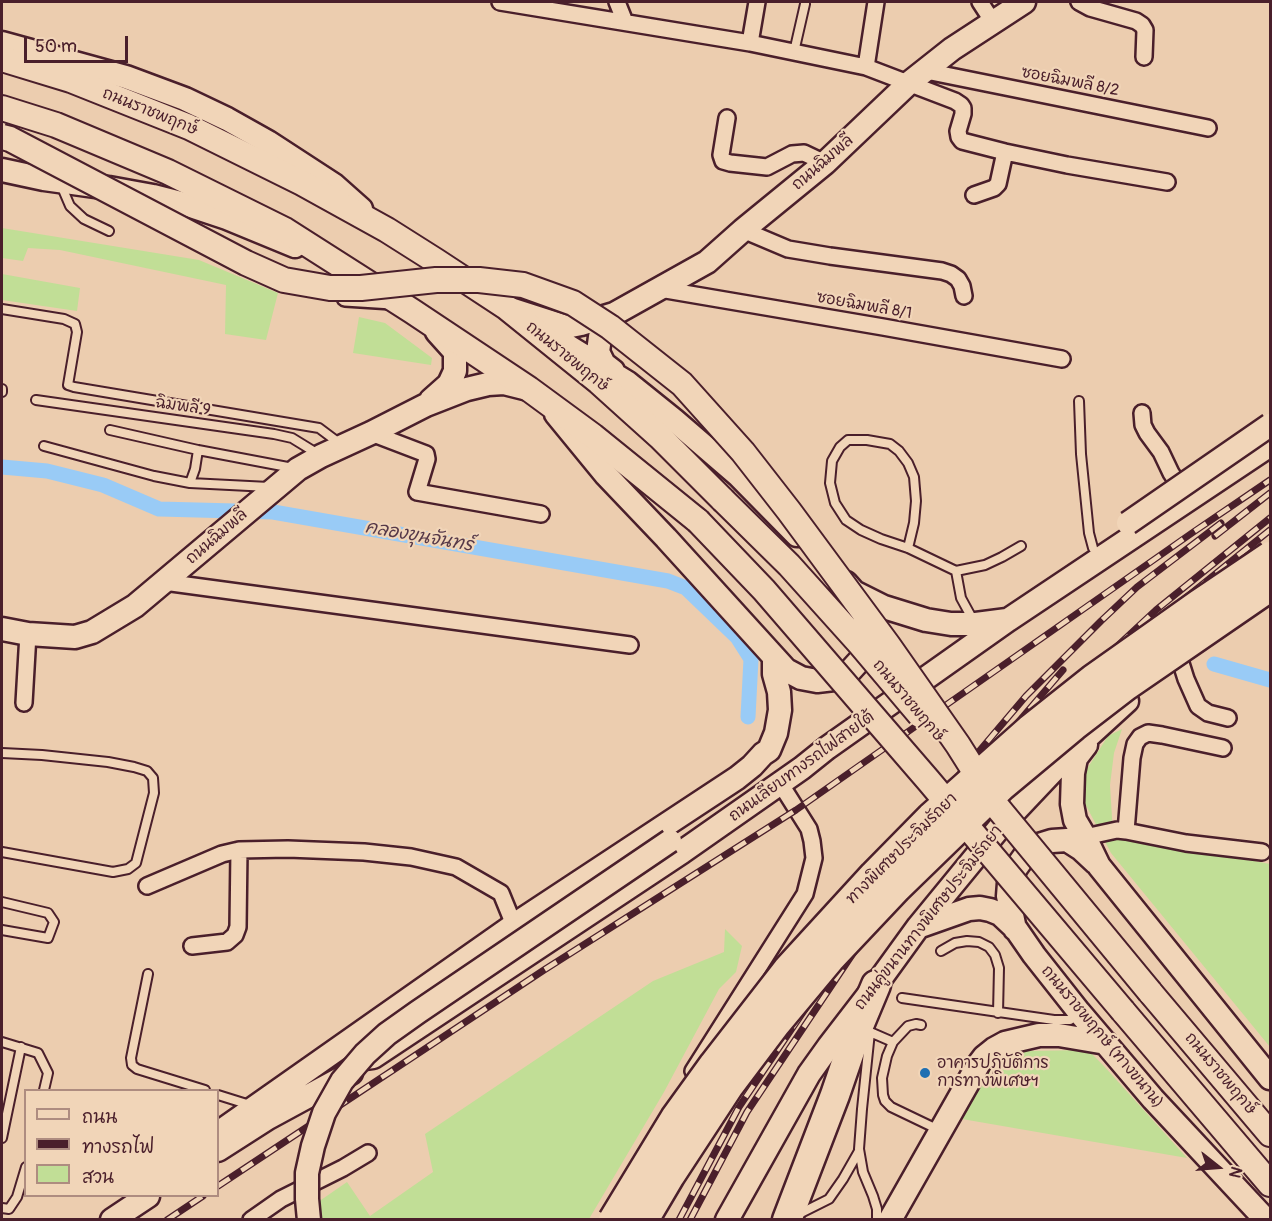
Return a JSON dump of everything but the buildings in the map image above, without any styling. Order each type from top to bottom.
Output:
[{"type":"highway","name":"ทางพิเศษประจิมรัถยา","points":[[613,1220],[675,1118],[787,970],[931,816],[1030,729],[1093,679],[1270,556]]},
{"type":"highway","name":"ทางพิเศษประจิมรัถยา","points":[[644,1220],[729,1086],[775,1025],[830,959],[897,888],[1002,786],[1074,726],[1126,686],[1270,587]]},
{"type":"highway","points":[[788,1220],[835,1095],[864,1030],[876,985]]},
{"type":"main road","name":"ถนนฉิมพลี","points":[[506,307],[566,327],[614,314],[660,290],[707,262],[825,163],[917,77],[952,49],[1024,2]]},
{"type":"main road","name":"ถนนราชพฤกษ์","points":[[2,43],[126,77],[185,99],[227,119],[268,142],[334,186],[387,230]]},
{"type":"main road","name":"ถนนราชพฤกษ์","points":[[2,60],[71,80],[189,126],[302,183],[387,230],[628,383],[739,476],[854,592],[868,613],[871,627],[869,643],[861,659],[850,671],[834,678],[817,681],[801,678],[786,670],[606,475],[537,396]]},
{"type":"main road","name":"ถนนราชพฤกษ์","points":[[2,108],[56,125],[168,172],[285,230],[399,302],[537,396],[593,436],[698,521],[772,599],[1270,1184]]},
{"type":"main road","points":[[2,137],[246,263],[284,280],[330,288],[361,288],[435,280],[479,280],[523,285],[573,303],[610,327],[682,384],[743,452],[906,670],[998,808]]},
{"type":"main road","name":"ถนนราชพฤกษ์","points":[[2,172],[153,196],[197,208],[287,243],[356,275]]},
{"type":"main road","name":"ถนนราชพฤกษ์","points":[[506,307],[590,375],[660,437],[789,565],[860,644],[1270,1134]]},
{"type":"main road","points":[[614,314],[600,337],[598,352],[604,364],[628,383]]},
{"type":"main road","name":"ถนนฉิมพลี","points":[[426,405],[449,384],[455,370],[455,352],[427,321]]},
{"type":"main road","name":"ถนนฉิมพลี","points":[[2,628],[28,634],[75,637],[92,632],[135,606],[298,469],[321,456],[426,405],[488,384],[504,383],[537,396]]},
{"type":"main road","points":[[1015,616],[1057,576],[1093,548],[1270,425]]},
{"type":"main road","name":"ถนนเลียบทางรถไฟสายใต้","points":[[351,1050],[368,1058],[373,1057],[662,865],[1015,616],[1270,446]]},
{"type":"main road","points":[[1141,689],[1157,658],[1165,648],[1192,626],[1270,572]]},
{"type":"main road","name":"ถนนราชพฤกษ์","points":[[854,592],[884,607],[926,620],[951,624],[976,624],[1015,616]]},
{"type":"main road","name":"ถนนคู่ขนานทางพิเศษประจิมรัถยา","points":[[727,1220],[809,1074],[918,927],[1000,827],[1101,723],[1141,689],[1270,596]]},
{"type":"main road","name":"ถนนเลียบทางรถไฟสายใต้","points":[[219,1132],[256,1107],[351,1050],[514,925],[752,766],[770,750],[776,733],[780,710],[774,674],[774,657]]},
{"type":"main road","points":[[1099,866],[1075,820],[1072,804],[1072,773],[1076,758],[1101,723]]},
{"type":"main road","points":[[309,1220],[307,1173],[324,1113],[342,1081],[387,1034],[713,813],[795,761],[827,748]]},
{"type":"main road","points":[[713,813],[759,771],[768,758],[770,750]]},
{"type":"main road","points":[[1016,929],[1008,896],[1009,883],[1016,868],[1026,854],[1039,845],[1067,840],[1081,849],[1099,866],[1270,1078]]},
{"type":"main road","name":"ถนนราชพฤกษ์ (ทางขนาน)","points":[[918,927],[969,909],[980,908],[1000,915],[1016,929],[1079,1012],[1153,1099],[1266,1220]]},
{"type":"main road","points":[[890,1220],[984,1057],[1005,1043],[1039,1035],[1059,1035],[1106,1043]]},
{"type":"main road","name":"ถนนเลียบทางรถไฟสายใต้","points":[[219,1149],[268,1118],[357,1070],[362,1062],[351,1050]]},
{"type":"main road","points":[[92,1220],[126,1197]]},
{"type":"main road","points":[[112,1220],[146,1197]]},
{"type":"street","points":[[500,2],[531,4],[750,43],[917,77],[961,105],[963,114],[958,131],[962,141],[1087,169],[1167,182]]},
{"type":"street","points":[[617,2],[625,22]]},
{"type":"street","points":[[750,43],[757,2]]},
{"type":"street","points":[[866,67],[876,2]]},
{"type":"street","points":[[980,2],[993,22]]},
{"type":"street","points":[[1079,2],[1090,8],[1136,21],[1142,25],[1145,30],[1144,57]]},
{"type":"street","name":"ซอยฉิมพลี 8/2","points":[[917,77],[1208,128]]},
{"type":"street","points":[[727,118],[721,155],[723,161],[767,168],[792,154],[804,153],[825,163]]},
{"type":"street","points":[[974,195],[994,188],[998,184],[1005,152]]},
{"type":"street","points":[[66,182],[238,266],[295,290],[347,298],[399,302]]},
{"type":"street","points":[[743,230],[788,249],[942,271],[958,279],[964,296]]},
{"type":"street","name":"ซอยฉิมพลี 8/1","points":[[660,290],[1062,359]]},
{"type":"street","points":[[1142,413],[1143,425],[1147,433],[1161,452],[1188,500]]},
{"type":"street","points":[[370,433],[426,454],[427,459],[417,492],[541,514]]},
{"type":"street","points":[[164,582],[630,645]]},
{"type":"street","points":[[24,703],[28,634]]},
{"type":"street","points":[[1180,660],[1198,706],[1208,713],[1228,718]]},
{"type":"street","points":[[1126,831],[1132,758],[1135,744],[1140,737],[1148,734],[1162,735],[1223,748]]},
{"type":"street","points":[[601,1220],[805,894],[814,858],[809,829],[780,783]]},
{"type":"street","points":[[1085,837],[1117,830],[1186,843],[1262,852]]},
{"type":"street","points":[[192,946],[227,942],[235,935],[238,927],[239,850]]},
{"type":"street","points":[[147,886],[222,854],[239,850],[364,852],[411,857],[456,867],[501,893],[514,925]]},
{"type":"street","points":[[251,1220],[281,1199],[368,1153]]},
{"type":"lane","points":[[794,52],[805,4]]},
{"type":"lane","points":[[66,182],[70,206],[84,219],[109,231]]},
{"type":"lane","points":[[2,309],[64,319],[75,324],[77,332],[68,385],[319,428],[342,446]]},
{"type":"lane","name":"ฉิมพลี 9","points":[[36,400],[274,434],[292,438],[321,456]]},
{"type":"lane","points":[[1079,401],[1081,454],[1089,533],[1093,548]]},
{"type":"lane","points":[[110,430],[298,469]]},
{"type":"lane","points":[[908,548],[916,501],[914,477],[908,463],[890,444],[867,440],[848,440],[840,447],[832,461],[830,483],[835,503],[846,520],[861,530],[908,548],[957,571],[985,565],[1021,546]]},
{"type":"lane","points":[[44,446],[154,476],[190,483],[272,491]]},
{"type":"lane","points":[[190,483],[198,450]]},
{"type":"lane","points":[[957,571],[961,598],[976,624]]},
{"type":"lane","points":[[2,753],[42,755],[134,767],[147,771],[153,778],[154,793],[136,863],[128,869],[113,872],[2,852]]},
{"type":"lane","points":[[2,902],[48,913],[54,922],[48,938],[2,930]]},
{"type":"lane","points":[[941,951],[955,943],[967,941],[979,942],[989,947],[995,955],[999,968],[998,1013]]},
{"type":"lane","points":[[148,974],[131,1058],[132,1065],[137,1069],[202,1089]]},
{"type":"lane","points":[[902,998],[1054,1020],[1070,1020],[1079,1012]]},
{"type":"lane","points":[[921,1025],[908,1026],[893,1042],[882,1078],[883,1095],[891,1107],[941,1131]]},
{"type":"lane","points":[[877,1220],[877,1209],[863,1172],[859,1149],[864,1030],[893,1042]]},
{"type":"lane","points":[[2,1042],[38,1053],[48,1073],[44,1089]]},
{"type":"lane","points":[[2,1138],[21,1047]]},
{"type":"lane","points":[[219,1095],[256,1107]]},
{"type":"lane","points":[[788,1220],[829,1199],[859,1149]]},
{"type":"lane","points":[[2,1208],[9,1209],[17,1197],[24,1174]]},
{"type":"green space","points":[[2,228],[199,260],[278,293],[266,340],[225,334],[226,285],[60,250],[28,248],[23,261],[2,258]]},
{"type":"green space","points":[[2,274],[80,288],[77,311],[2,300]]},
{"type":"green space","points":[[359,317],[385,323],[432,358],[431,365],[353,353]]},
{"type":"green space","points":[[1122,729],[1114,753],[1110,785],[1113,834],[1270,864],[1270,1047],[1111,853],[1081,796],[1083,775],[1108,736]]},
{"type":"green space","points":[[725,929],[742,946],[736,972],[719,989],[664,1092],[589,1219],[292,1220],[347,1182],[370,1216],[433,1172],[425,1134],[653,981],[724,952]]},
{"type":"green space","points":[[1088,1050],[1187,1158],[962,1119],[991,1066],[1026,1051]]},
{"type":"waterway","name":"คลองขุนจันทร์","points":[[2,467],[47,471],[103,485],[159,509],[273,512],[668,581],[686,588],[737,637],[751,659],[748,717]]},
{"type":"waterway","points":[[1214,664],[1270,680]]},
{"type":"railway","points":[[219,1185],[544,970],[796,810],[1270,480]]},
{"type":"railway","points":[[1215,536],[1270,493]]},
{"type":"railway","points":[[679,1220],[739,1107],[851,941],[955,811],[1055,704],[1156,610],[1270,518]]},
{"type":"railway","points":[[648,1220],[754,1036],[841,918],[926,814],[1026,696],[1101,621],[1137,587],[1221,523]]},
{"type":"railway","points":[[690,1220],[747,1112],[858,946],[962,817],[1062,711],[1162,617],[1270,530]]},
{"type":"railway","points":[[679,1180],[815,969],[887,875],[1063,670]]},
{"type":"railway","points":[[167,1220],[202,1197]]},
{"type":"place","name":"อาคารปฏิบัติการ การทางพิเศษฯ","points":[[925,1073]]}]
